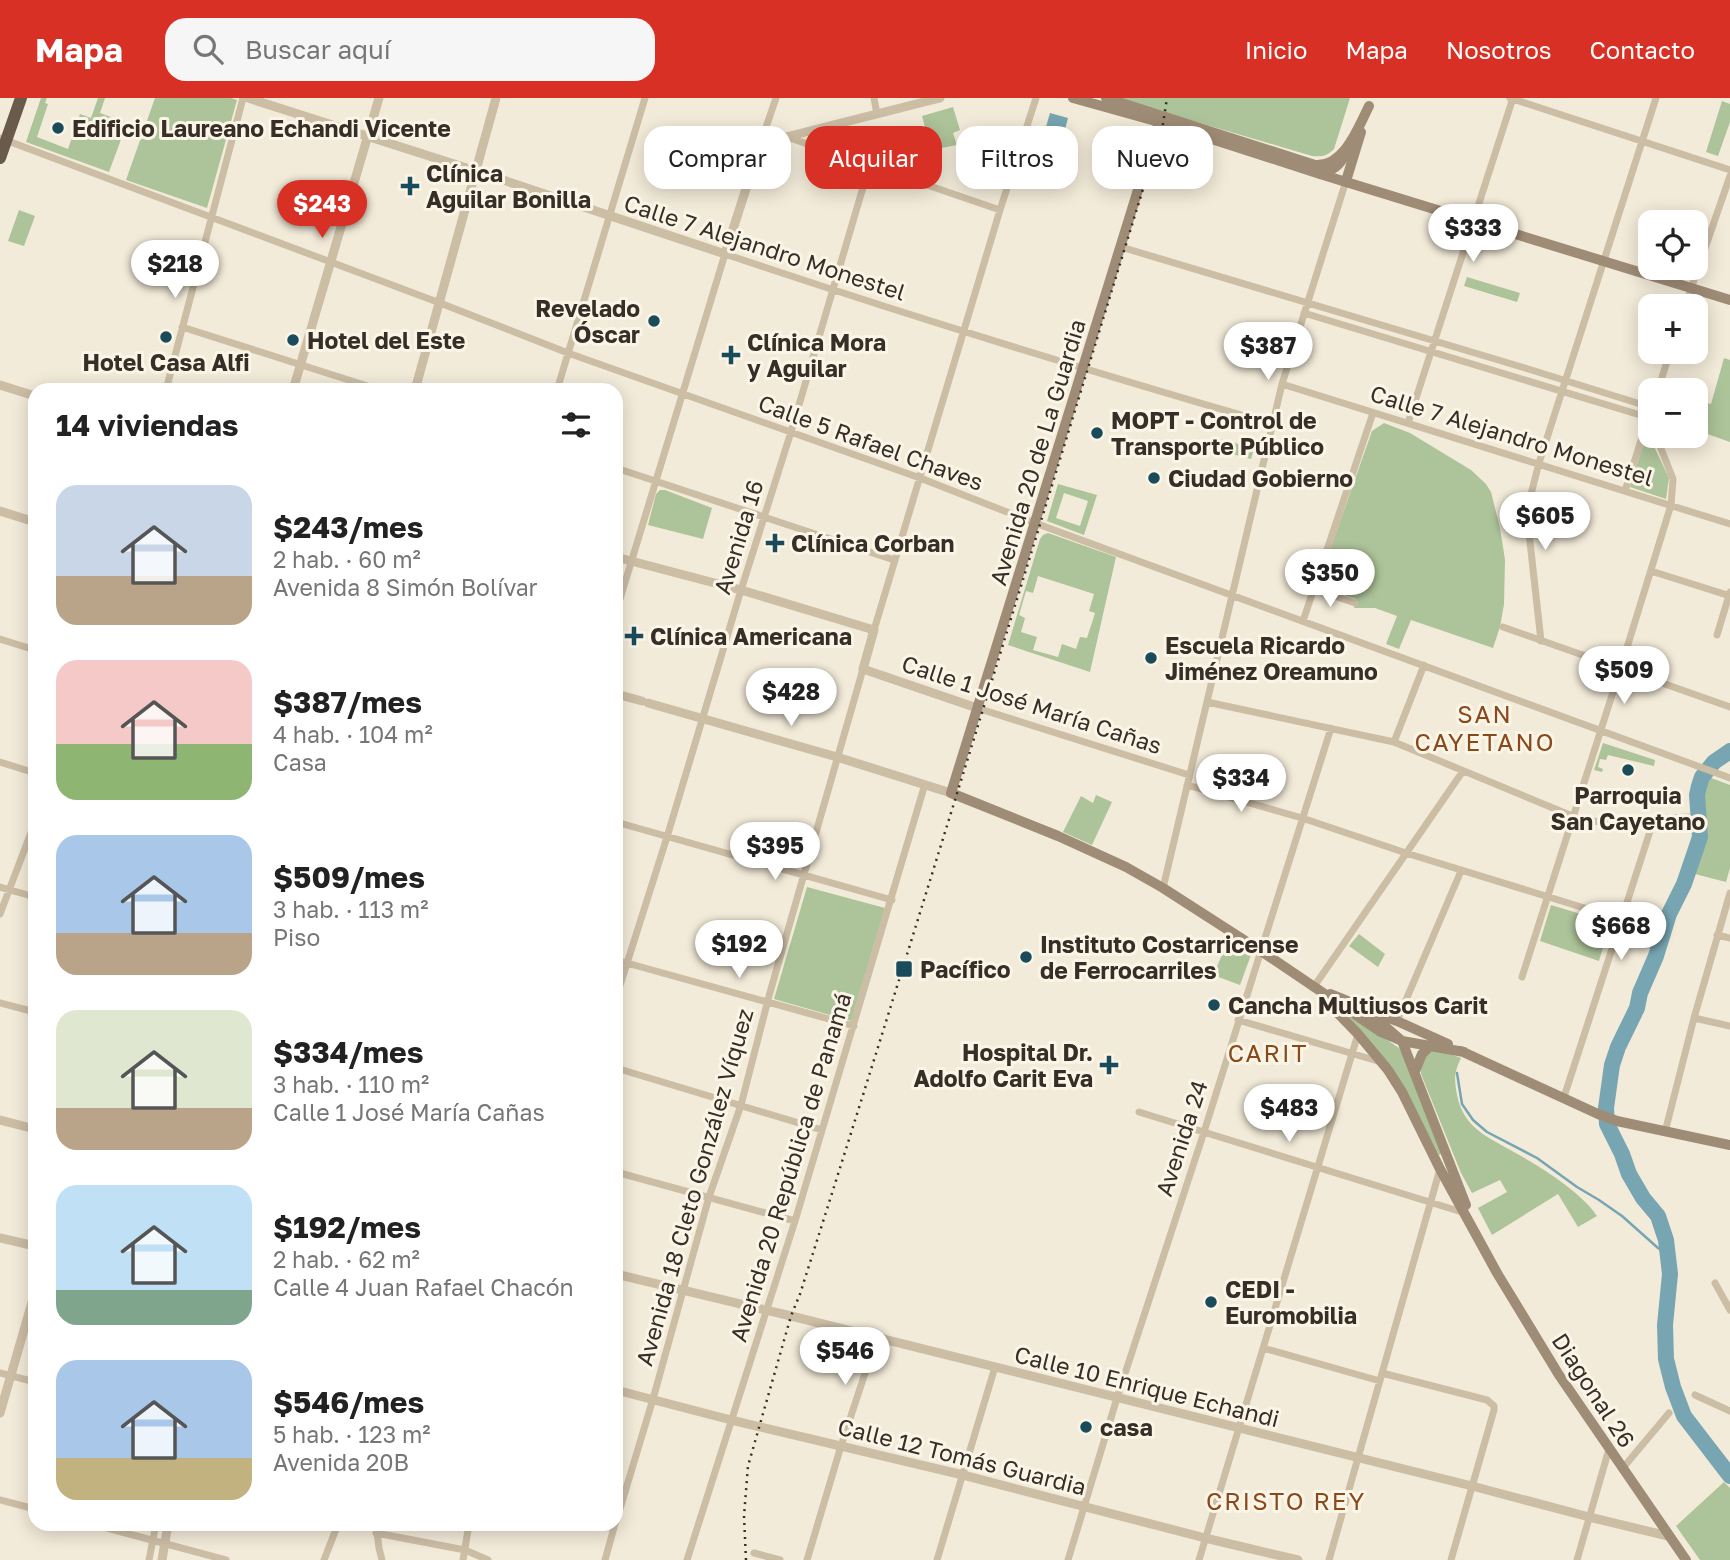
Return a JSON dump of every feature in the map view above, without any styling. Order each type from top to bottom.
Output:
[{"type":"highway","points":[[0,158],[3,139],[21,98]]},
{"type":"main road","points":[[1073,98],[1160,118],[1315,165],[1331,162],[1353,137]]},
{"type":"main road","points":[[1106,98],[1320,174],[1730,300]]},
{"type":"main road","points":[[1320,174],[1342,162],[1370,102]]},
{"type":"main road","points":[[1346,181],[1370,102]]},
{"type":"main road","name":"Avenida 20 de La Guardia","points":[[951,793],[1160,118]]},
{"type":"main road","points":[[951,793],[1126,867],[1261,951],[1381,1032],[1402,1041],[1464,1052]]},
{"type":"main road","points":[[1313,988],[1397,1021],[1598,1114],[1617,1121],[1730,1145]]},
{"type":"main road","name":"Diagonal 26","points":[[1313,988],[1381,1062],[1402,1092],[1440,1169],[1497,1273],[1559,1375],[1686,1560]]},
{"type":"main road","name":"Diagonal 26","points":[[1363,1008],[1402,1041],[1478,1235]]},
{"type":"main road","points":[[1415,1072],[1422,1054],[1431,1045]]},
{"type":"street","name":"Calle 7 Alejandro Monestel","points":[[245,98],[476,171],[963,332],[1272,424]]},
{"type":"street","points":[[168,383],[245,98]]},
{"type":"street","points":[[295,383],[379,98]]},
{"type":"street","points":[[417,383],[496,98]]},
{"type":"street","points":[[559,383],[645,98]]},
{"type":"street","points":[[766,126],[776,98]]},
{"type":"street","points":[[874,98],[877,114]]},
{"type":"street","points":[[791,136],[940,98]]},
{"type":"street","name":"Avenida 18 Cleto González Víquez","points":[[623,1500],[709,1197],[741,1105],[767,1003],[894,560],[1036,98]]},
{"type":"street","points":[[1408,423],[1512,98],[1730,170]]},
{"type":"street","points":[[1541,641],[1528,513],[1539,463],[1656,98]]},
{"type":"street","name":"Calle 5 Rafael Chaves","points":[[3,139],[568,353],[920,478],[1035,523],[1730,778]]},
{"type":"street","points":[[1689,294],[1730,176]]},
{"type":"street","points":[[1163,888],[1282,384],[1346,181]]},
{"type":"street","points":[[623,590],[746,189]]},
{"type":"street","name":"Avenida 16","points":[[623,976],[791,432],[862,189]]},
{"type":"street","points":[[936,189],[1000,210]]},
{"type":"street","points":[[1121,247],[1565,380],[1638,409]]},
{"type":"street","points":[[1304,313],[1562,391],[1638,411]]},
{"type":"street","points":[[182,327],[358,383]]},
{"type":"street","name":"Calle 7 Alejandro Monestel","points":[[1282,384],[1730,524]]},
{"type":"street","points":[[0,385],[28,394]]},
{"type":"street","points":[[1303,621],[1373,413]]},
{"type":"street","points":[[1625,491],[1639,448]]},
{"type":"street","points":[[1522,976],[1671,505],[1673,479],[1661,448]]},
{"type":"street","points":[[623,470],[894,560]]},
{"type":"street","points":[[0,511],[28,520]]},
{"type":"street","points":[[623,560],[741,590],[874,630]]},
{"type":"street","points":[[1650,571],[1730,594],[1717,635]]},
{"type":"street","points":[[1314,589],[1355,603]]},
{"type":"street","points":[[1503,627],[1730,707]]},
{"type":"street","points":[[0,639],[28,648]]},
{"type":"street","points":[[1394,741],[1424,665]]},
{"type":"street","name":"Calle 1 José María Cañas","points":[[863,669],[1189,775]]},
{"type":"street","points":[[623,696],[837,757],[951,793]]},
{"type":"street","points":[[1206,702],[1394,741],[1590,822],[1688,817]]},
{"type":"street","name":"Avenida 24","points":[[1068,1560],[1117,1398],[1331,728]]},
{"type":"street","points":[[0,762],[28,771]]},
{"type":"street","points":[[1313,988],[1462,771]]},
{"type":"street","name":"Avenida 20 República de Panamá","points":[[687,1560],[795,1221],[925,784]]},
{"type":"street","points":[[1187,785],[1302,818],[1461,871],[1620,919]]},
{"type":"street","points":[[1564,1097],[1654,819]]},
{"type":"street","points":[[623,824],[892,900]]},
{"type":"street","points":[[0,914],[28,841]]},
{"type":"street","points":[[1397,1021],[1461,871]]},
{"type":"street","points":[[0,887],[28,895]]},
{"type":"street","points":[[1665,1132],[1730,892]]},
{"type":"street","points":[[1717,936],[1730,938]]},
{"type":"street","points":[[623,962],[854,1026]]},
{"type":"street","points":[[0,1003],[28,1011]]},
{"type":"street","points":[[1694,1018],[1730,1026]]},
{"type":"street","points":[[1238,1020],[1381,1062]]},
{"type":"street","points":[[1199,1560],[1357,1034]]},
{"type":"street","points":[[623,1070],[822,1130]]},
{"type":"street","points":[[1139,1112],[1465,1213]]},
{"type":"street","points":[[0,1120],[28,1127]]},
{"type":"street","points":[[1329,1560],[1440,1169]]},
{"type":"street","points":[[623,1174],[795,1221]]},
{"type":"street","points":[[0,1238],[28,1244]]},
{"type":"street","name":"Calle 10 Enrique Echandi","points":[[623,1276],[1668,1536]]},
{"type":"street","points":[[1715,1283],[1730,1311]]},
{"type":"street","points":[[0,1413],[28,1316]]},
{"type":"street","points":[[807,1560],[877,1337]]},
{"type":"street","points":[[1263,1348],[1487,1400],[1494,1406],[1451,1560]]},
{"type":"street","points":[[937,1560],[995,1367]]},
{"type":"street","points":[[0,1373],[28,1380]]},
{"type":"street","name":"Calle 12 Tomás Guardia","points":[[623,1392],[1298,1560]]},
{"type":"street","points":[[1695,1395],[1730,1411]]},
{"type":"street","points":[[1622,1469],[1669,1413]]},
{"type":"street","points":[[1577,1560],[1609,1450]]},
{"type":"street","points":[[0,1500],[28,1507]]},
{"type":"street","points":[[119,1531],[226,1560]]},
{"type":"street","points":[[149,1560],[155,1531]]},
{"type":"street","points":[[162,1560],[167,1531]]},
{"type":"street","points":[[324,1560],[335,1531]]},
{"type":"street","points":[[463,1560],[468,1531]]},
{"type":"street","name":"Avenida 18 Cleto González Víquez","points":[[605,1560],[614,1531]]},
{"type":"street","points":[[382,1560],[376,1533],[465,1550],[488,1560]]},
{"type":"street","points":[[754,1553],[780,1560]]},
{"type":"green space","points":[[41,98],[47,98],[45,103],[48,104],[37,137],[68,149],[80,114],[91,118],[98,98],[105,98],[100,113],[127,123],[109,172],[26,142]]},
{"type":"green space","points":[[155,98],[237,100],[207,208],[126,180]]},
{"type":"green space","points":[[1116,98],[1350,98],[1334,149],[1327,155],[1312,156]]},
{"type":"green space","points":[[1722,101],[1730,104],[1730,122],[1718,156],[1706,152]]},
{"type":"green space","points":[[953,107],[959,126],[956,126],[956,132],[953,133],[956,145],[942,148],[942,126],[925,126],[922,116]]},
{"type":"green space","points":[[19,210],[35,216],[24,246],[8,241]]},
{"type":"green space","points":[[1467,277],[1520,293],[1517,302],[1464,286]]},
{"type":"green space","points":[[1724,358],[1730,360],[1730,442],[1708,434],[1708,403],[1711,404]]},
{"type":"green space","points":[[1384,423],[1410,433],[1471,470],[1491,492],[1505,560],[1504,604],[1493,648],[1411,620],[1399,649],[1386,644],[1397,616],[1375,608],[1354,608],[1356,599],[1327,589],[1323,585],[1323,570],[1372,431]]},
{"type":"green space","points":[[1212,437],[1254,448],[1251,459],[1209,448]]},
{"type":"green space","points":[[1642,448],[1655,448],[1669,478],[1666,499],[1630,487]]},
{"type":"green space","points":[[1058,484],[1097,495],[1084,535],[1047,521]],"holes":[[[1064,493],[1088,501],[1080,526],[1056,518]]]},
{"type":"green space","points":[[660,490],[712,508],[703,539],[648,525],[656,494]]},
{"type":"green space","points":[[1048,533],[1116,557],[1090,672],[1008,645],[1043,535]],"holes":[[[1038,576],[1094,594],[1089,611],[1095,613],[1087,638],[1080,637],[1076,649],[1062,644],[1058,657],[1033,650],[1037,637],[1021,632],[1025,618],[1019,615],[1026,591],[1033,593]]]},
{"type":"green space","points":[[1603,743],[1655,760],[1654,766],[1608,755],[1606,760],[1600,759],[1598,767],[1603,769],[1602,772],[1594,770]]},
{"type":"green space","points":[[1706,776],[1730,785],[1730,868],[1726,882],[1691,873],[1702,836],[1701,795]]},
{"type":"green space","points":[[1096,795],[1112,802],[1092,845],[1063,832],[1081,796],[1093,803]]},
{"type":"green space","points":[[807,887],[885,908],[851,1021],[774,999]]},
{"type":"green space","points":[[1551,905],[1610,923],[1599,961],[1540,941]]},
{"type":"green space","points":[[1359,934],[1385,954],[1378,967],[1349,946]]},
{"type":"green space","points":[[1229,940],[1251,955],[1240,985],[1213,975]]},
{"type":"green space","points":[[1328,999],[1399,1048],[1441,1154],[1439,1155],[1399,1080]]},
{"type":"green space","points":[[1430,1049],[1461,1058],[1455,1084],[1461,1107],[1473,1126],[1562,1183],[1597,1216],[1578,1227],[1558,1194],[1492,1235],[1478,1208],[1507,1192],[1500,1180],[1472,1193],[1461,1173],[1421,1074],[1420,1063]]},
{"type":"green space","points":[[1724,1482],[1730,1488],[1730,1560],[1700,1560],[1676,1526]]},
{"type":"water","points":[[1050,113],[1068,118],[1066,126],[1046,126]]},
{"type":"waterway","points":[[1730,751],[1714,762],[1702,777],[1697,795],[1700,837],[1684,884],[1669,914],[1637,1008],[1618,1047],[1612,1065],[1606,1108],[1607,1124],[1629,1174],[1643,1198],[1658,1216],[1666,1240],[1670,1274],[1665,1325],[1666,1359],[1673,1387],[1684,1416],[1730,1476]]},
{"type":"waterway","points":[[1457,1073],[1462,1104],[1473,1120],[1487,1132],[1537,1158],[1599,1200],[1667,1254]]},
{"type":"railway","points":[[746,1560],[744,1516],[748,1466],[791,1316],[983,709],[1163,124],[1167,98]]},
{"type":"place","name":"Edificio Laureano Echandi Vicente","points":[[58,128]]},
{"type":"place","name":"Clínica Aguilar Bonilla","points":[[410,186]]},
{"type":"place","name":"Revelado Óscar","points":[[654,321]]},
{"type":"place","name":"Hotel Casa Alfi","points":[[166,337]]},
{"type":"place","name":"Hotel del Este","points":[[293,340]]},
{"type":"place","name":"Clínica Mora y Aguilar","points":[[731,355]]},
{"type":"place","name":"MOPT - Control de Transporte Público","points":[[1097,433]]},
{"type":"place","name":"Ciudad Gobierno","points":[[1154,478]]},
{"type":"place","name":"Clínica Corban","points":[[775,543]]},
{"type":"place","name":"Clínica Americana","points":[[634,636]]},
{"type":"place","name":"Escuela Ricardo Jiménez Oreamuno","points":[[1151,658]]},
{"type":"place","name":"Parroquia San Cayetano","points":[[1628,770]]},
{"type":"place","name":"Instituto Costarricense de Ferrocarriles","points":[[1026,957]]},
{"type":"place","name":"Pacífico","points":[[904,969]]},
{"type":"place","name":"Cancha Multiusos Carit","points":[[1214,1005]]},
{"type":"place","name":"Hospital Dr. Adolfo Carit Eva","points":[[1109,1065]]},
{"type":"place","name":"CEDI - Euromobilia","points":[[1211,1302]]},
{"type":"place","name":"casa","points":[[1086,1427]]},
{"type":"district","name":"SAN CAYETANO","points":[[1485,727]]},
{"type":"district","name":"CARIT","points":[[1268,1052]]},
{"type":"district","name":"CRISTO REY","points":[[1286,1500]]}]
